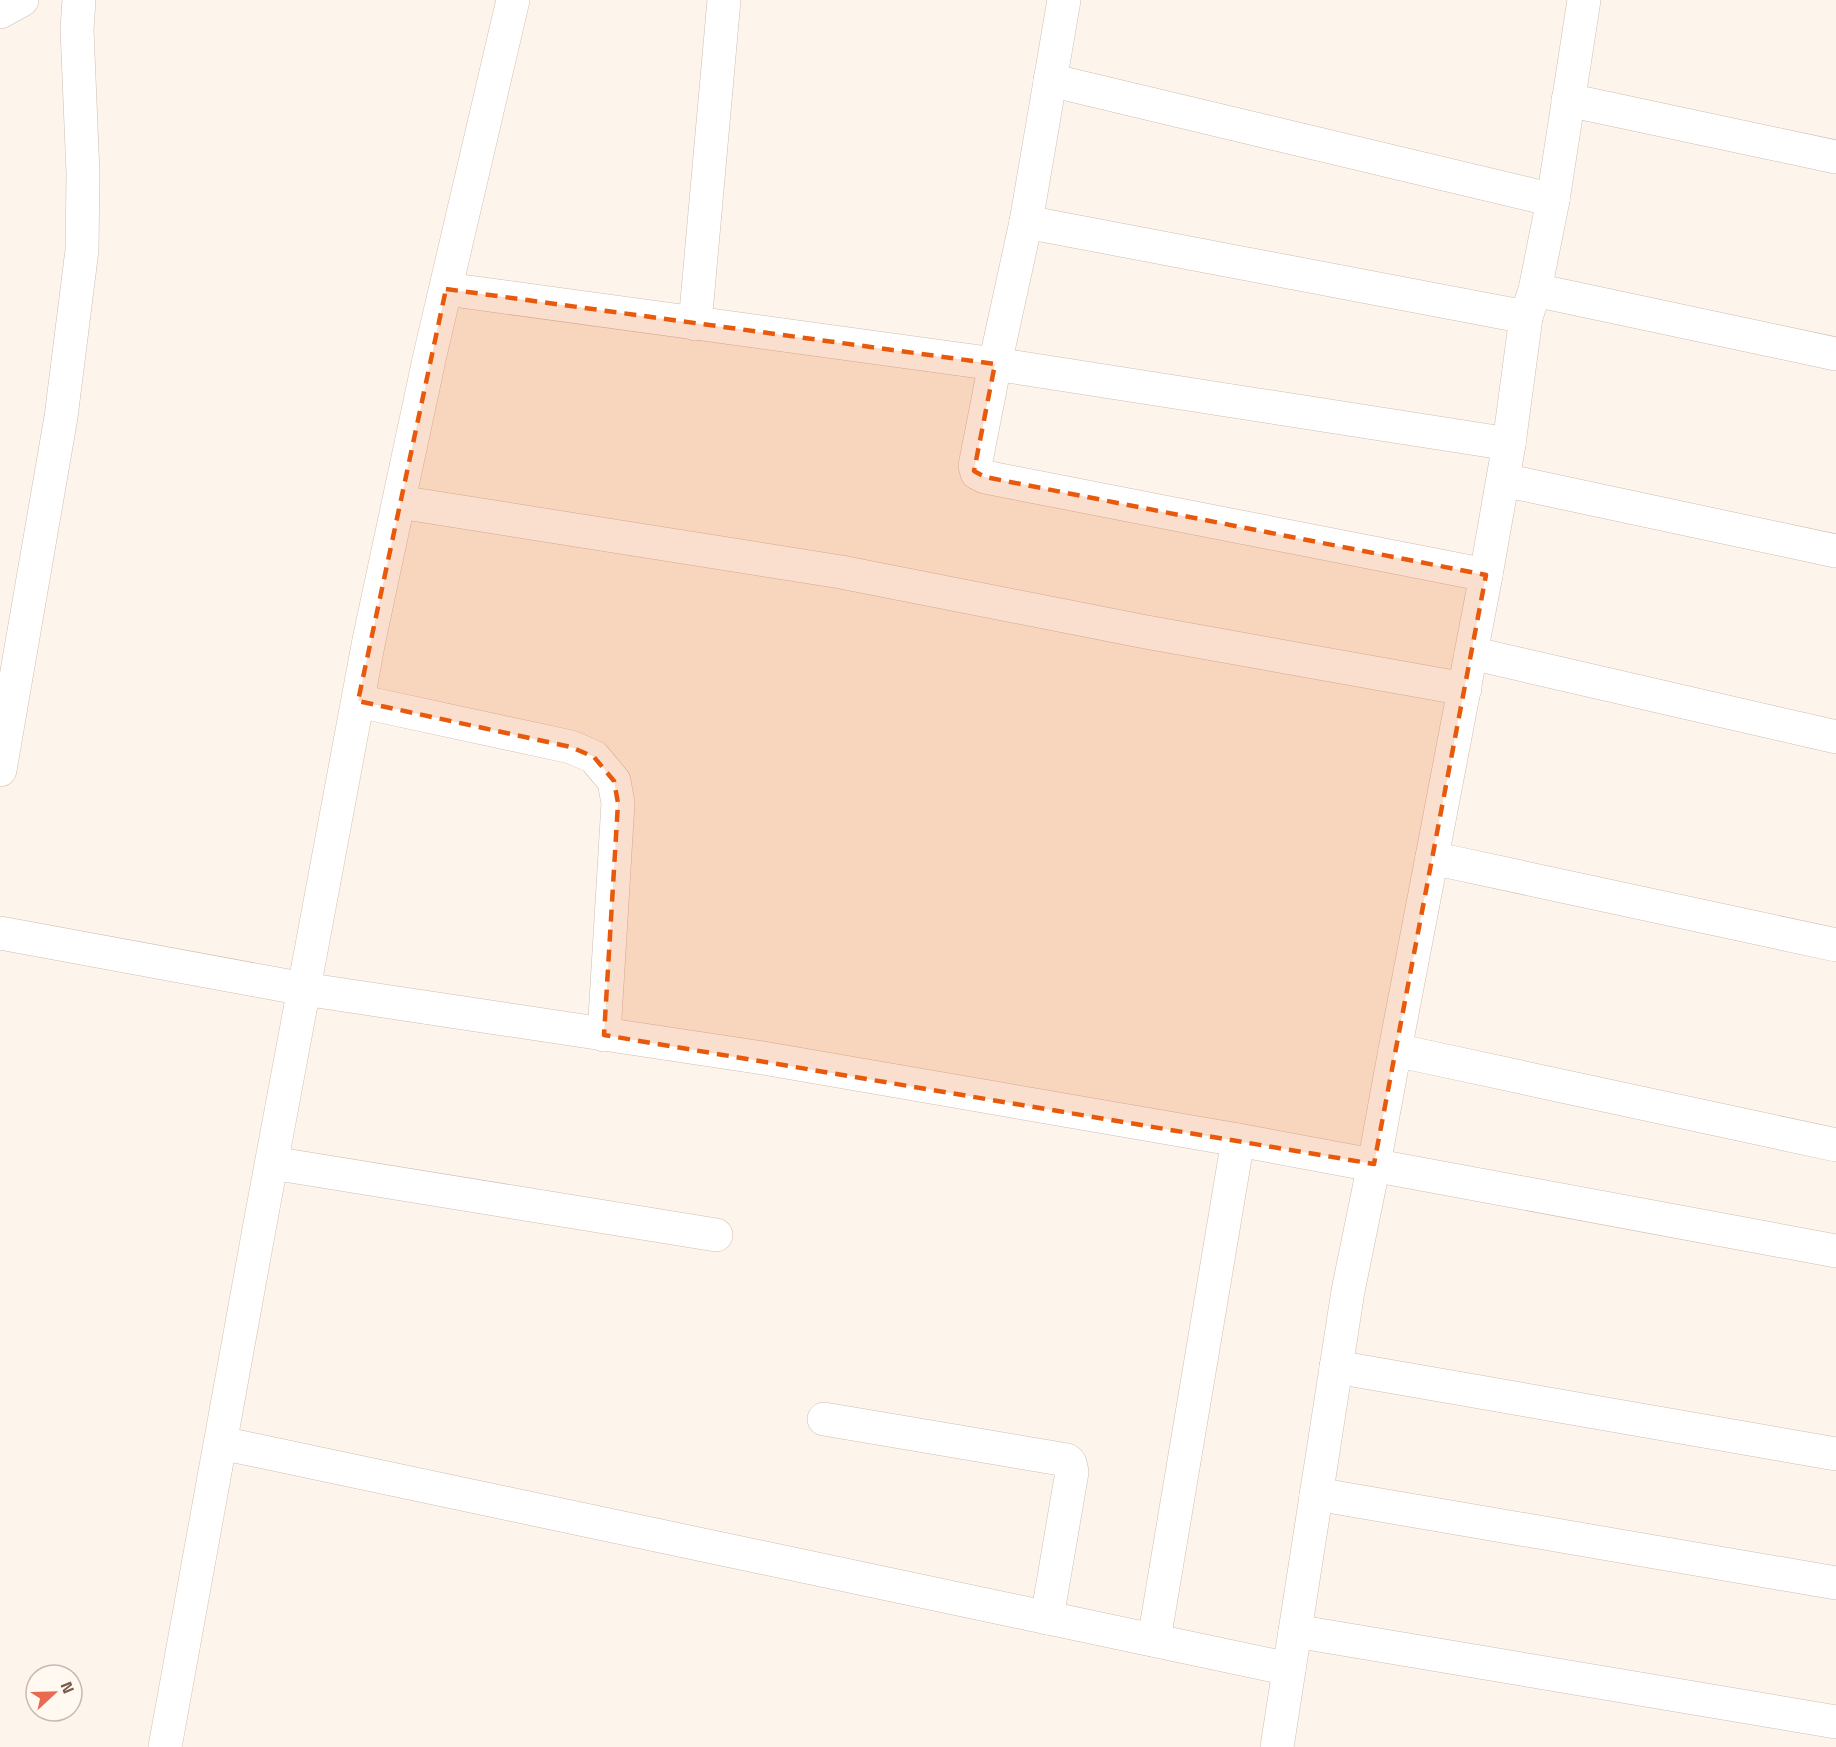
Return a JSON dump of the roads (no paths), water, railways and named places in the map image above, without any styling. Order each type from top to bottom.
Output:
[{"type":"street","points":[[0,12],[22,0]]},
{"type":"street","points":[[0,770],[61,417],[82,250],[83,174],[77,29],[79,0]]},
{"type":"street","points":[[165,1747],[358,701],[446,289],[513,0]]},
{"type":"street","points":[[695,324],[724,0]]},
{"type":"street","points":[[1064,0],[1026,222],[994,364],[975,466],[977,473],[985,477],[1486,575]]},
{"type":"street","points":[[1276,1747],[1348,1291],[1472,653],[1503,480],[1531,303],[1553,200],[1584,0]]},
{"type":"street","points":[[1050,80],[1553,200]]},
{"type":"street","points":[[1568,100],[1836,157]]},
{"type":"street","points":[[1026,222],[1836,354]]},
{"type":"street","points":[[446,289],[994,364],[1509,444]]},
{"type":"street","points":[[1503,480],[1836,551]]},
{"type":"street","points":[[399,502],[841,572],[1158,635],[1465,689]]},
{"type":"street","points":[[1472,653],[1836,736]]},
{"type":"street","points":[[358,701],[571,747],[594,758],[614,781],[618,803],[604,1035]]},
{"type":"street","points":[[1432,858],[1836,945]]},
{"type":"street","points":[[0,933],[304,989],[763,1058],[1238,1140],[1836,1251]]},
{"type":"street","points":[[1395,1050],[1836,1145]]},
{"type":"street","points":[[1154,1640],[1238,1140]]},
{"type":"street","points":[[272,1163],[716,1235]]},
{"type":"street","points":[[1336,1367],[1836,1454]]},
{"type":"street","points":[[824,1419],[1067,1460],[1071,1463],[1072,1472],[1047,1618]]},
{"type":"street","points":[[222,1443],[1289,1669]]},
{"type":"street","points":[[1316,1494],[1836,1583]]},
{"type":"street","points":[[1295,1631],[1836,1722]]}]
